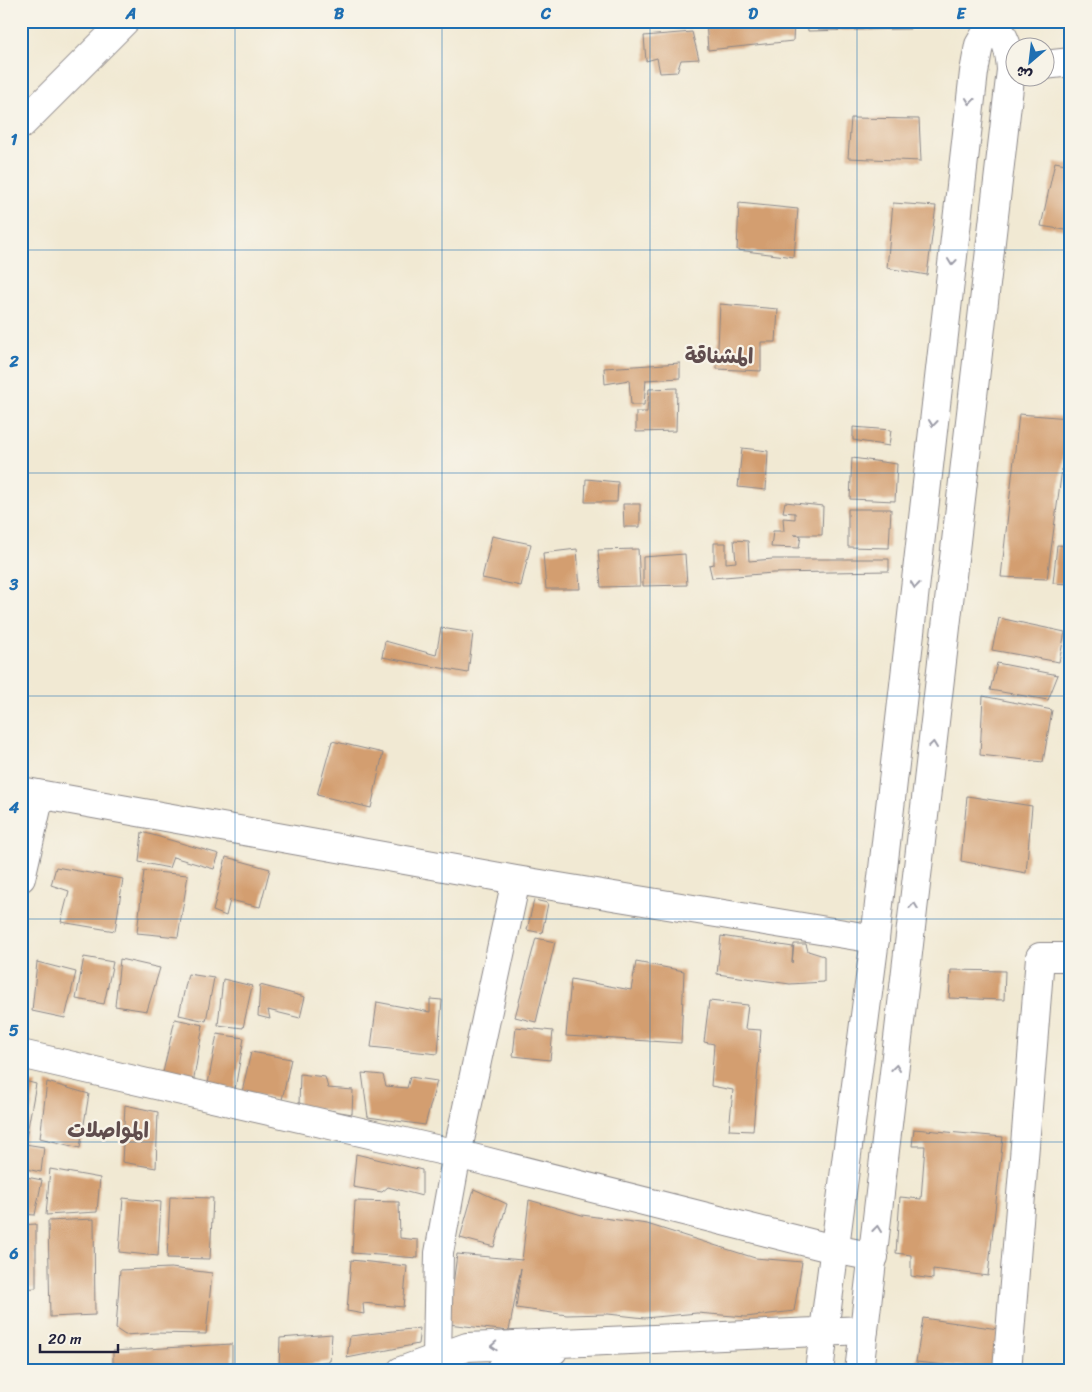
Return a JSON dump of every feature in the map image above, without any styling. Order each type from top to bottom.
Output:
[{"type":"main road","points":[[21,126],[125,21]]},
{"type":"main road","points":[[819,1371],[875,939],[974,72],[979,45],[993,21],[1004,38]]},
{"type":"main road","points":[[1054,64],[1071,62]]},
{"type":"main road","points":[[974,72],[1004,70]]},
{"type":"main road","points":[[859,1371],[1011,88]]},
{"type":"main road","points":[[21,878],[31,793],[516,880],[875,939]]},
{"type":"main road","points":[[437,1357],[440,1253],[457,1154],[516,880]]},
{"type":"main road","points":[[1007,1371],[1040,957],[1071,957]]},
{"type":"main road","points":[[21,1054],[457,1154],[874,1257]]},
{"type":"main road","points":[[401,1371],[467,1347],[864,1330]]},
{"type":"main road","points":[[500,1371],[578,1341]]},
{"type":"building","points":[[706,21],[794,21],[793,41],[708,50]]},
{"type":"building","points":[[807,21],[910,21],[910,29],[808,31]]},
{"type":"building","points":[[692,32],[699,59],[681,60],[677,72],[660,73],[657,58],[646,61],[644,36]]},
{"type":"building","points":[[851,118],[919,119],[921,161],[848,158]]},
{"type":"building","points":[[1055,162],[1071,165],[1071,231],[1041,226]]},
{"type":"building","points":[[739,203],[798,209],[794,257],[737,250]]},
{"type":"building","points":[[893,203],[936,206],[927,275],[887,268]]},
{"type":"building","points":[[720,304],[778,309],[776,342],[761,342],[761,371],[717,369]]},
{"type":"building","points":[[680,363],[680,378],[646,380],[644,405],[631,405],[629,380],[605,384],[604,368]]},
{"type":"building","points":[[677,388],[676,431],[636,432],[636,412],[647,412],[649,389]]},
{"type":"building","points":[[1019,414],[1069,418],[1047,579],[1001,577]]},
{"type":"building","points":[[853,427],[891,430],[889,446],[853,440]]},
{"type":"building","points":[[742,448],[768,451],[766,490],[738,487]]},
{"type":"building","points":[[852,458],[897,464],[895,501],[850,499]]},
{"type":"building","points":[[586,479],[618,482],[617,502],[585,502]]},
{"type":"building","points":[[785,502],[823,506],[822,535],[794,535],[801,536],[799,548],[771,547],[773,531],[784,531],[783,518],[795,519],[795,513],[783,512]]},
{"type":"building","points":[[623,504],[640,504],[640,527],[624,527]]},
{"type":"building","points":[[848,509],[891,509],[889,548],[848,547]]},
{"type":"building","points":[[492,536],[531,544],[521,586],[482,578]]},
{"type":"building","points":[[734,540],[748,541],[749,561],[773,559],[889,559],[889,571],[773,573],[712,578],[709,565],[714,564],[714,543],[726,543],[726,563],[736,562]]},
{"type":"building","points":[[1057,545],[1071,546],[1071,584],[1053,583]]},
{"type":"building","points":[[577,549],[580,589],[546,589],[543,553]]},
{"type":"building","points":[[638,549],[640,586],[601,587],[598,550]]},
{"type":"building","points":[[685,554],[687,585],[643,586],[643,557]]},
{"type":"building","points":[[999,618],[1065,632],[1059,662],[992,650]]},
{"type":"building","points":[[441,628],[473,633],[468,673],[382,657],[385,641],[436,655]]},
{"type":"building","points":[[997,663],[1058,675],[1048,700],[990,690]]},
{"type":"building","points":[[983,696],[1052,710],[1043,762],[980,755]]},
{"type":"building","points":[[332,741],[383,753],[371,808],[317,795]]},
{"type":"building","points":[[967,796],[1032,806],[1026,873],[961,861]]},
{"type":"building","points":[[142,832],[219,854],[214,869],[173,857],[169,868],[139,862]]},
{"type":"building","points":[[226,857],[270,869],[260,907],[230,900],[226,916],[213,911]]},
{"type":"building","points":[[56,867],[123,879],[115,931],[61,922],[69,891],[51,885]]},
{"type":"building","points":[[144,871],[188,875],[178,937],[137,933]]},
{"type":"building","points":[[534,900],[548,903],[542,933],[527,930]]},
{"type":"building","points":[[721,936],[793,947],[792,963],[794,944],[806,944],[808,951],[824,956],[824,982],[790,984],[717,974]]},
{"type":"building","points":[[536,938],[555,942],[536,1022],[515,1017]]},
{"type":"building","points":[[84,957],[113,962],[104,1004],[76,999]]},
{"type":"building","points":[[120,959],[160,968],[147,1011],[115,1006]]},
{"type":"building","points":[[37,962],[76,972],[65,1018],[32,1011]]},
{"type":"building","points":[[636,962],[684,971],[681,1043],[566,1036],[571,979],[631,990]]},
{"type":"building","points":[[951,970],[1005,971],[1004,1000],[949,998]]},
{"type":"building","points":[[188,974],[214,978],[206,1021],[179,1015]]},
{"type":"building","points":[[223,979],[252,986],[243,1028],[218,1025]]},
{"type":"building","points":[[260,985],[305,997],[300,1018],[268,1010],[270,1019],[258,1016]]},
{"type":"building","points":[[430,999],[442,1000],[438,1054],[371,1047],[377,1002],[430,1012]]},
{"type":"building","points":[[709,1001],[748,1005],[745,1029],[761,1030],[753,1131],[729,1130],[733,1090],[711,1086],[714,1044],[704,1042]]},
{"type":"building","points":[[175,1019],[203,1025],[193,1084],[162,1077]]},
{"type":"building","points":[[516,1027],[553,1031],[550,1060],[513,1056]]},
{"type":"building","points":[[217,1034],[244,1038],[235,1089],[208,1084]]},
{"type":"building","points":[[251,1052],[291,1059],[282,1100],[242,1092]]},
{"type":"building","points":[[362,1073],[383,1075],[386,1086],[407,1088],[410,1077],[437,1081],[425,1125],[368,1117]]},
{"type":"building","points":[[300,1074],[325,1077],[328,1088],[353,1090],[352,1114],[299,1105]]},
{"type":"building","points":[[21,1080],[36,1084],[25,1144],[44,1147],[41,1172],[21,1168]]},
{"type":"building","points":[[47,1082],[89,1094],[80,1148],[40,1138]]},
{"type":"building","points":[[125,1105],[158,1112],[156,1168],[122,1162]]},
{"type":"building","points":[[914,1129],[1003,1137],[988,1276],[933,1269],[933,1279],[911,1276],[911,1255],[896,1253],[900,1197],[921,1199],[925,1146],[912,1146]]},
{"type":"building","points":[[356,1154],[422,1170],[422,1196],[388,1187],[382,1192],[353,1187]]},
{"type":"building","points":[[50,1169],[100,1178],[97,1212],[46,1215]]},
{"type":"building","points":[[21,1176],[42,1180],[35,1215],[21,1214]]},
{"type":"building","points":[[474,1189],[507,1204],[494,1247],[460,1238]]},
{"type":"building","points":[[170,1197],[213,1198],[210,1259],[167,1258]]},
{"type":"building","points":[[123,1198],[161,1202],[158,1256],[119,1252]]},
{"type":"building","points":[[529,1200],[582,1215],[647,1224],[755,1258],[802,1262],[794,1311],[746,1317],[697,1313],[645,1318],[608,1314],[567,1315],[516,1308],[521,1268],[509,1331],[448,1324],[457,1254],[522,1260]]},
{"type":"building","points":[[355,1201],[399,1202],[400,1238],[418,1240],[418,1258],[352,1253]]},
{"type":"building","points":[[94,1219],[95,1315],[50,1317],[48,1221]]},
{"type":"building","points":[[36,1224],[36,1288],[21,1289],[21,1225]]},
{"type":"building","points":[[351,1260],[407,1266],[403,1307],[363,1303],[364,1314],[347,1311]]},
{"type":"building","points":[[171,1268],[212,1273],[206,1334],[156,1333],[125,1335],[116,1329],[120,1270]]},
{"type":"building","points":[[923,1318],[998,1329],[996,1370],[916,1362]]},
{"type":"building","points":[[420,1328],[418,1344],[347,1358],[350,1336]]},
{"type":"building","points":[[332,1334],[330,1361],[279,1369],[280,1338]]},
{"type":"building","points":[[232,1344],[232,1371],[113,1371],[113,1351]]},
{"type":"district","name":"المشناقة","points":[[719,356]]},
{"type":"district","name":"المواصلات","points":[[108,1130]]}]
